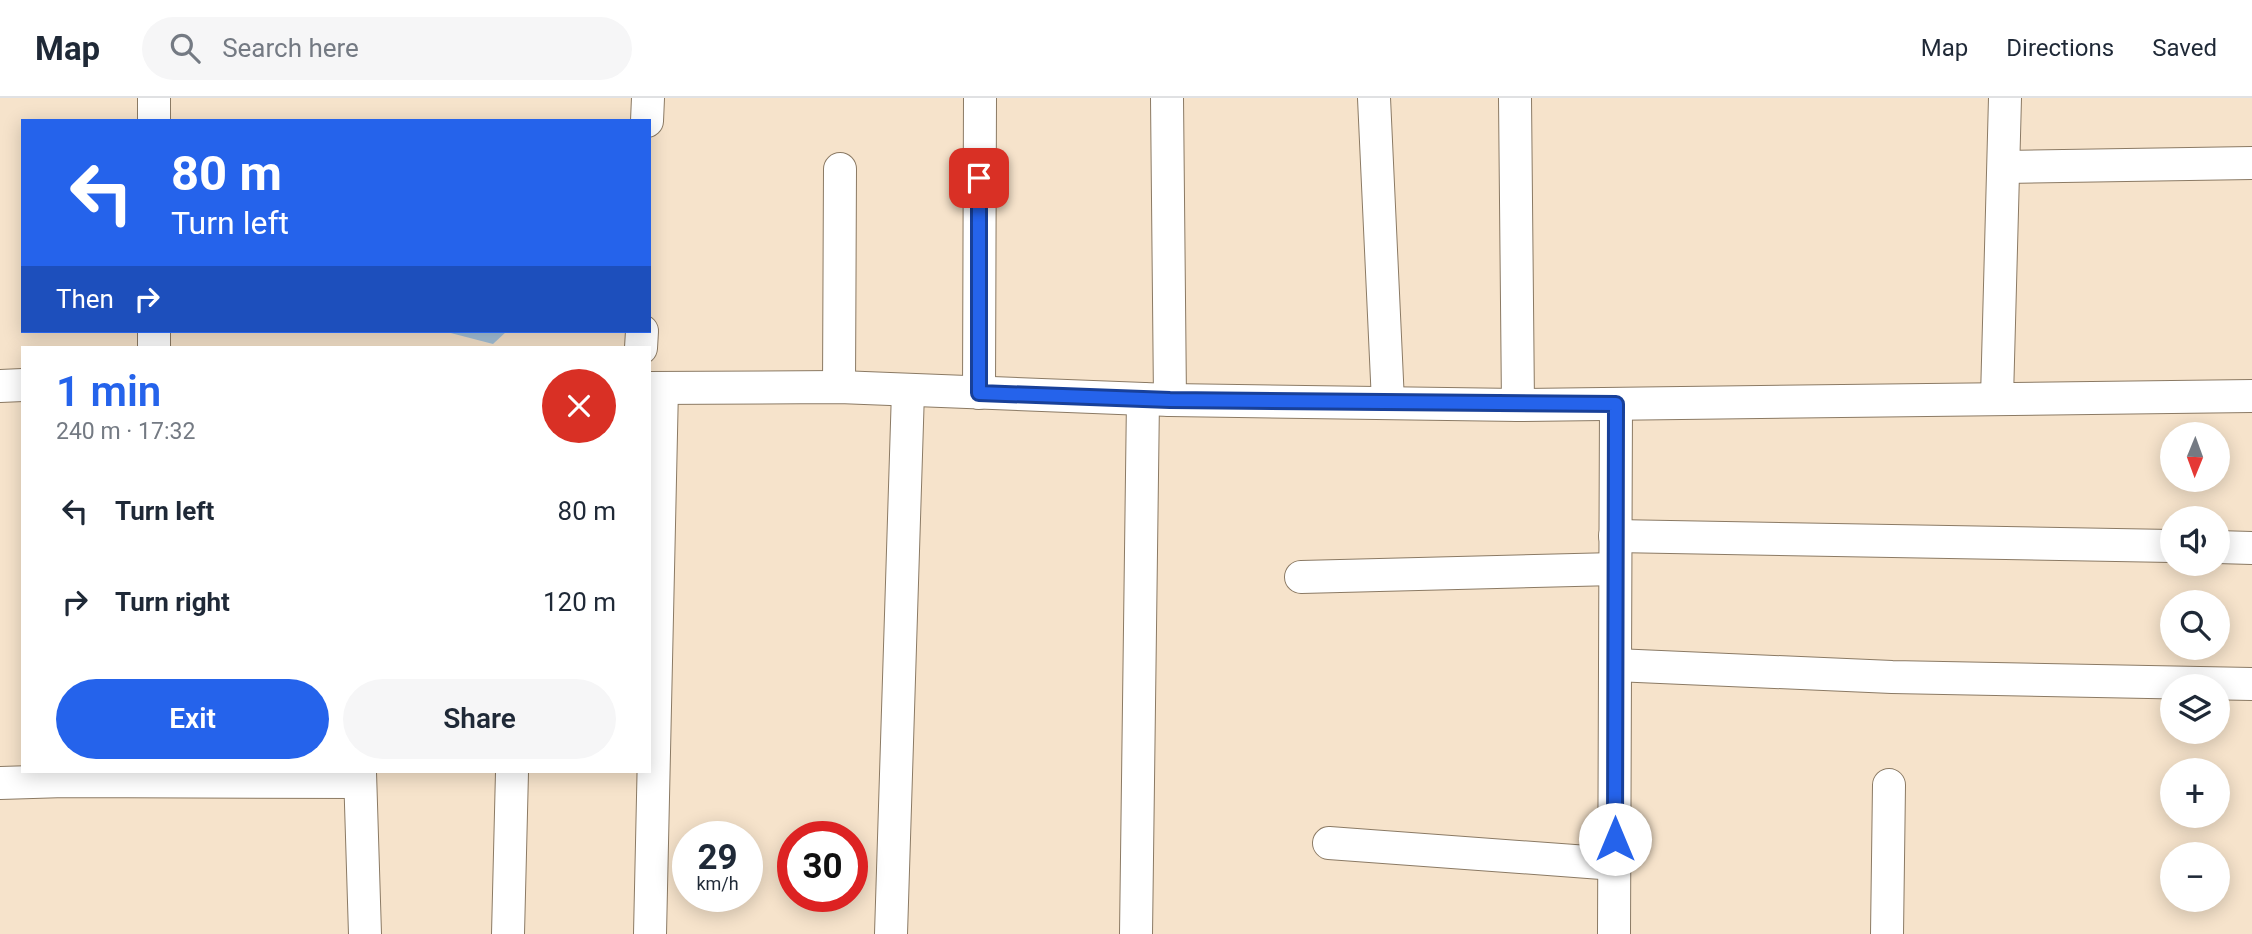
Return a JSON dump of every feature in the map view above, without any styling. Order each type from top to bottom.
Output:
[{"type":"street","points":[[153,98],[154,119]]},
{"type":"street","points":[[647,119],[648,98]]},
{"type":"street","points":[[979,393],[980,98]]},
{"type":"street","points":[[1136,934],[1167,98]]},
{"type":"street","points":[[1374,98],[1388,402]]},
{"type":"street","points":[[1515,98],[1518,405]]},
{"type":"street","points":[[1997,398],[2005,98]]},
{"type":"street","points":[[2005,167],[2252,163]]},
{"type":"street","points":[[839,387],[840,169]]},
{"type":"street","points":[[0,386],[21,385]]},
{"type":"street","points":[[650,934],[656,388],[839,387],[1156,399],[1518,405],[2252,396]]},
{"type":"street","points":[[891,934],[908,391]]},
{"type":"street","points":[[1614,934],[1616,404]]},
{"type":"street","points":[[1615,536],[2160,546]]},
{"type":"street","points":[[2230,547],[2252,548]]},
{"type":"street","points":[[1301,577],[1615,569]]},
{"type":"street","points":[[1615,665],[1892,677],[2252,684]]},
{"type":"street","points":[[508,934],[512,773]]},
{"type":"street","points":[[0,783],[65,776],[360,777],[365,934]]},
{"type":"street","points":[[1887,934],[1889,785]]},
{"type":"street","points":[[1329,843],[1615,864]]},
{"type":"water","points":[[451,333],[505,333],[493,344]]},
{"type":"route","points":[[979,178],[979,393],[1170,400],[1616,404],[1615,839]]}]
